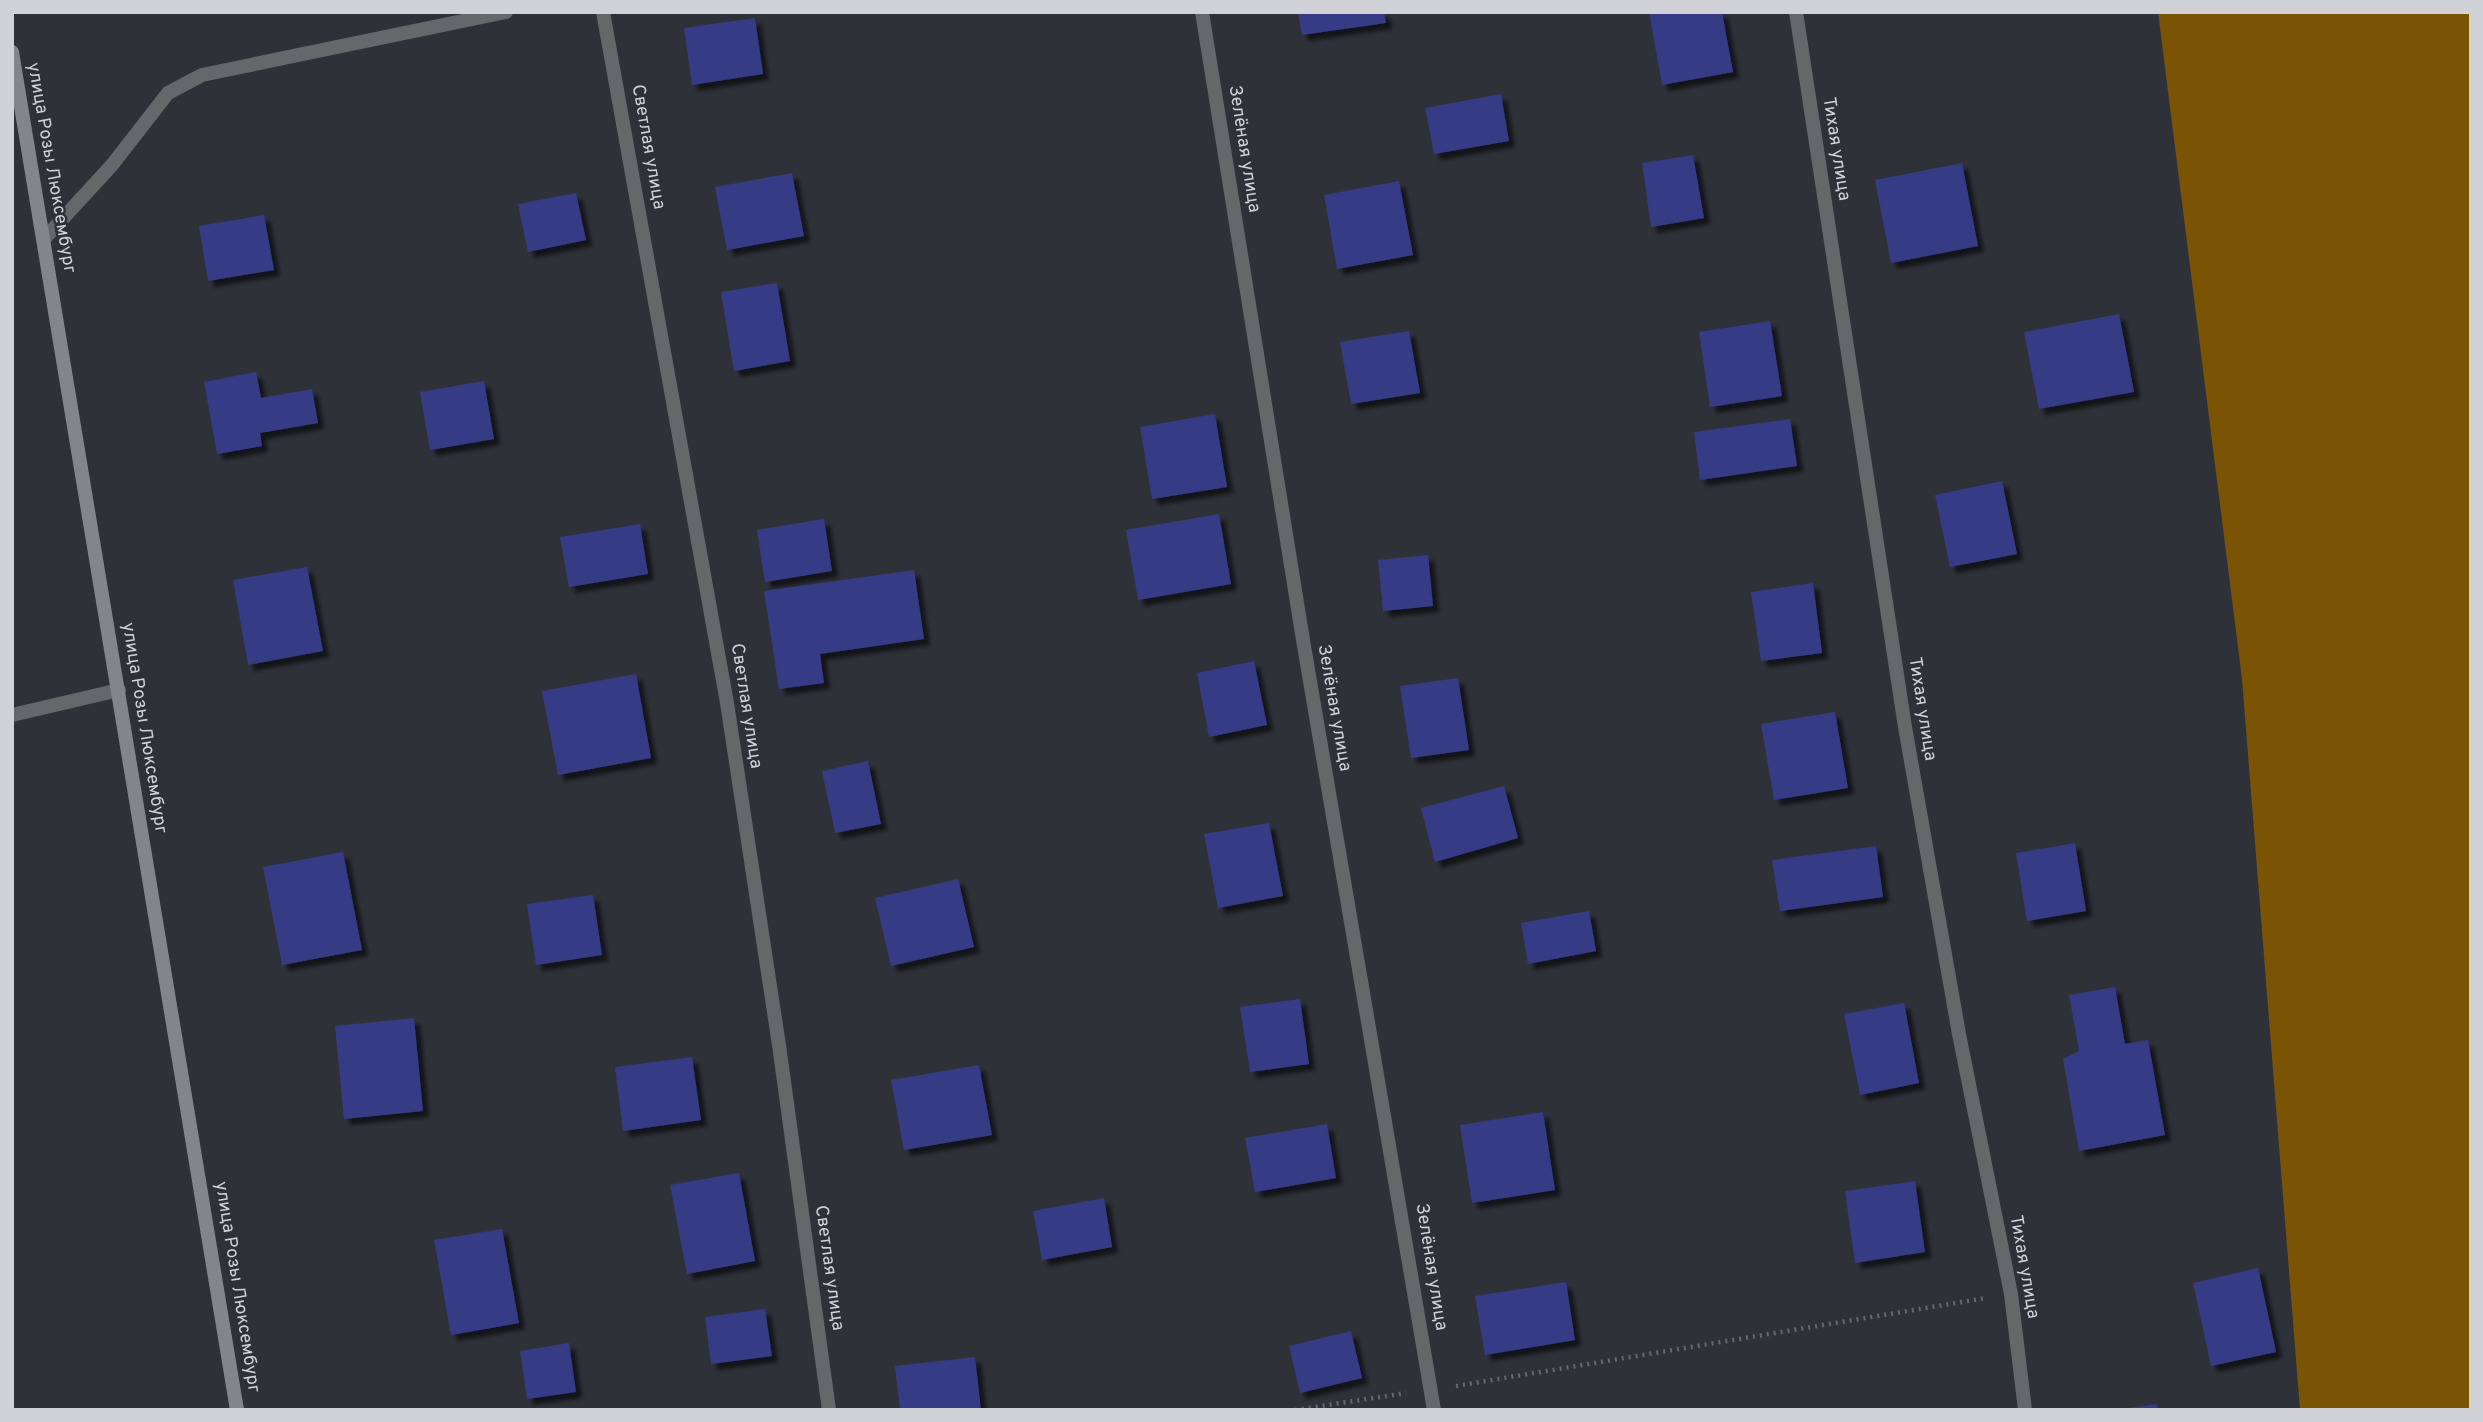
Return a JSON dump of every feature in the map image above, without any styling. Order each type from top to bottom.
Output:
[{"type":"street","points":[[44,239],[112,165],[168,93],[202,75],[506,12]]},
{"type":"street","name":"Светлая улица","points":[[603,12],[727,702],[779,1045],[829,1410]]},
{"type":"street","name":"Зелёная улица","points":[[1202,12],[1303,640],[1434,1410]]},
{"type":"street","name":"Тихая улица","points":[[1796,12],[1905,727],[1959,1034],[2011,1294],[2025,1410]]},
{"type":"street","name":"улица Розы Люксембург","points":[[12,52],[237,1410]]},
{"type":"street","points":[[12,715],[118,690]]},
{"type":"path","points":[[1295,1410],[2011,1294]]},
{"type":"shaded area","points":[[2158,12],[2471,12],[2471,1410],[2300,1410],[2242,679]]},
{"type":"building","points":[[1298,12],[1384,12],[1386,23],[1302,35]]},
{"type":"building","points":[[1649,12],[1722,12],[1733,72],[1662,85]]},
{"type":"building","points":[[755,18],[763,74],[692,85],[684,28]]},
{"type":"building","points":[[1501,94],[1509,141],[1434,154],[1425,108]]},
{"type":"building","points":[[1693,155],[1704,218],[1651,227],[1642,163]]},
{"type":"building","points":[[1962,163],[1978,246],[1891,263],[1875,180]]},
{"type":"building","points":[[792,173],[804,236],[727,250],[715,187]]},
{"type":"building","points":[[1399,181],[1413,255],[1337,269],[1324,195]]},
{"type":"building","points":[[576,193],[586,240],[528,252],[518,204]]},
{"type":"building","points":[[264,215],[274,270],[208,281],[199,226]]},
{"type":"building","points":[[777,283],[790,361],[734,371],[721,292]]},
{"type":"building","points":[[2119,314],[2134,392],[2039,409],[2024,332]]},
{"type":"building","points":[[1770,321],[1782,396],[1710,407],[1699,332]]},
{"type":"building","points":[[1409,331],[1420,393],[1351,404],[1340,342]]},
{"type":"building","points":[[256,372],[261,398],[312,389],[318,423],[260,433],[262,446],[217,454],[204,382]]},
{"type":"building","points":[[484,381],[494,439],[430,450],[420,392]]},
{"type":"building","points":[[1215,414],[1227,487],[1152,499],[1140,427]]},
{"type":"building","points":[[1790,419],[1797,466],[1700,480],[1694,432]]},
{"type":"building","points":[[2002,481],[2017,554],[1950,567],[1935,495]]},
{"type":"building","points":[[1219,514],[1231,584],[1138,600],[1126,530]]},
{"type":"building","points":[[824,519],[832,571],[765,582],[757,530]]},
{"type":"building","points":[[640,524],[648,574],[569,587],[560,537]]},
{"type":"building","points":[[1428,555],[1433,606],[1383,611],[1378,560]]},
{"type":"building","points":[[307,567],[323,651],[248,665],[233,580]]},
{"type":"building","points":[[914,570],[924,639],[820,654],[824,683],[779,689],[764,591]]},
{"type":"building","points":[[1813,583],[1822,653],[1761,661],[1751,592]]},
{"type":"building","points":[[1254,661],[1267,725],[1209,737],[1197,673]]},
{"type":"building","points":[[636,674],[651,758],[558,775],[542,691]]},
{"type":"building","points":[[1458,678],[1469,750],[1411,758],[1400,686]]},
{"type":"building","points":[[1835,712],[1848,788],[1774,800],[1761,724]]},
{"type":"building","points":[[868,761],[881,824],[835,833],[822,771]]},
{"type":"building","points":[[1504,786],[1518,838],[1435,862],[1421,808]]},
{"type":"building","points":[[1269,823],[1283,896],[1218,908],[1204,834]]},
{"type":"building","points":[[2075,843],[2086,911],[2027,921],[2016,853]]},
{"type":"building","points":[[1876,846],[1883,897],[1780,911],[1772,860]]},
{"type":"building","points":[[343,852],[362,950],[282,965],[263,867]]},
{"type":"building","points":[[958,879],[974,947],[891,966],[875,898]]},
{"type":"building","points":[[593,895],[602,955],[536,965],[527,904]]},
{"type":"building","points":[[1589,911],[1596,951],[1528,964],[1521,923]]},
{"type":"building","points":[[2115,987],[2125,1044],[2148,1040],[2165,1135],[2079,1151],[2063,1059],[2079,1051],[2069,995]]},
{"type":"building","points":[[1300,999],[1309,1064],[1250,1072],[1240,1007]]},
{"type":"building","points":[[1904,1003],[1919,1083],[1860,1095],[1844,1014]]},
{"type":"building","points":[[414,1018],[423,1111],[344,1119],[335,1026]]},
{"type":"building","points":[[692,1057],[701,1120],[623,1131],[615,1067]]},
{"type":"building","points":[[979,1065],[992,1135],[904,1150],[891,1080]]},
{"type":"building","points":[[1543,1112],[1555,1190],[1472,1203],[1460,1125]]},
{"type":"building","points":[[1327,1124],[1336,1178],[1255,1192],[1245,1138]]},
{"type":"building","points":[[739,1173],[755,1261],[687,1274],[670,1185]]},
{"type":"building","points":[[1915,1181],[1925,1252],[1855,1263],[1845,1191]]},
{"type":"building","points":[[1104,1198],[1112,1247],[1042,1260],[1033,1211]]},
{"type":"building","points":[[502,1229],[519,1323],[451,1335],[434,1240]]},
{"type":"building","points":[[2258,1268],[2276,1352],[2211,1366],[2193,1283]]},
{"type":"building","points":[[1566,1282],[1575,1340],[1485,1355],[1475,1296]]},
{"type":"building","points":[[765,1309],[772,1356],[711,1364],[705,1317]]},
{"type":"building","points":[[1351,1331],[1362,1378],[1300,1393],[1289,1346]]},
{"type":"building","points":[[569,1343],[576,1392],[527,1399],[520,1351]]},
{"type":"building","points":[[975,1357],[981,1410],[900,1410],[895,1366]]},
{"type":"building","points":[[2157,1404],[2158,1410],[2128,1410],[2128,1408]]}]
